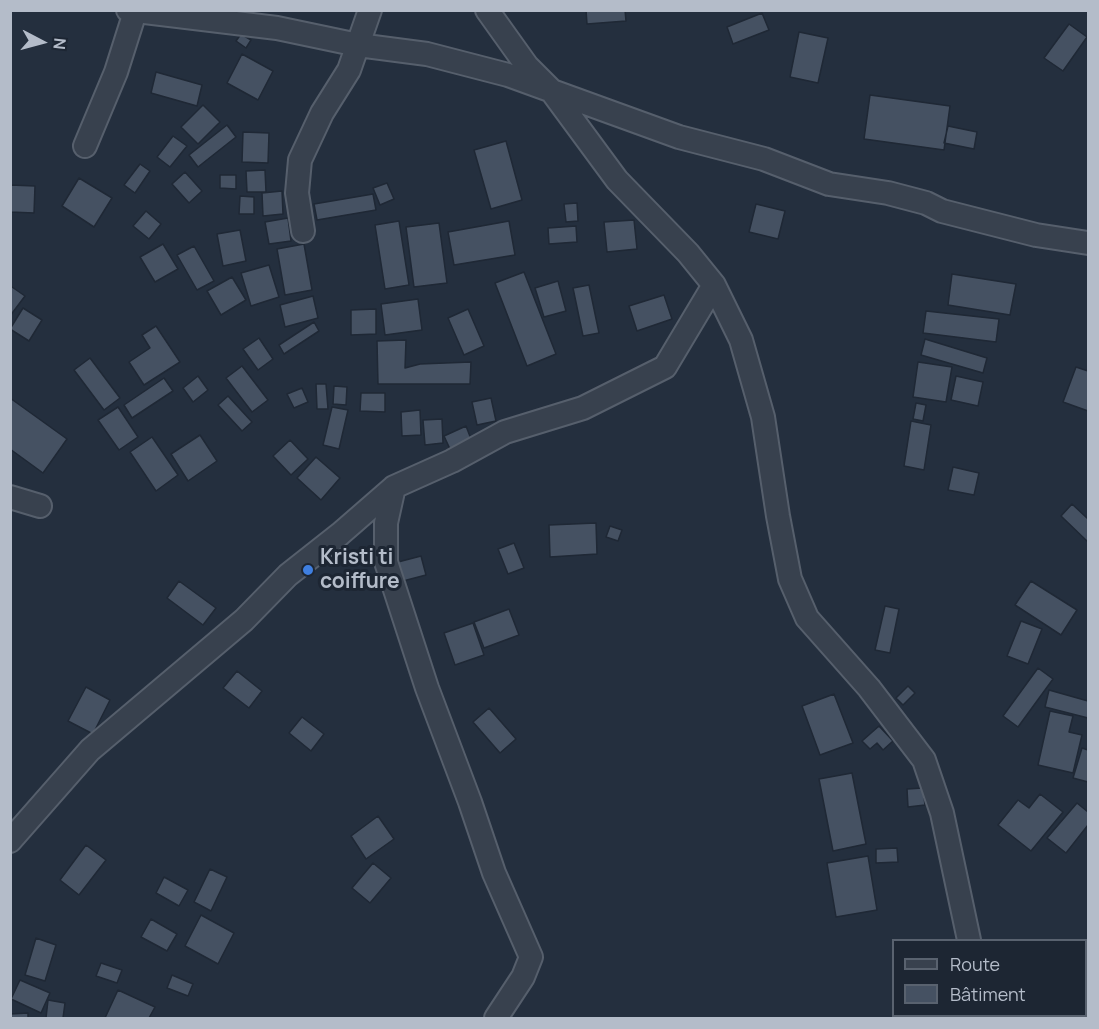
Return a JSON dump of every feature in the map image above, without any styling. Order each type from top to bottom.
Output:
[{"type":"street","points":[[303,231],[297,193],[300,160],[322,113],[349,70],[370,10]]},
{"type":"street","points":[[487,10],[527,66],[550,89],[617,180],[688,253],[714,285],[741,340],[763,417],[790,579],[807,618],[869,688],[924,760],[942,813],[969,939]]},
{"type":"street","points":[[85,146],[116,72],[131,11],[223,20],[277,28],[358,45],[426,54],[508,75],[679,137],[764,159],[829,184],[888,193],[926,203],[942,211],[1025,232],[1089,243]]},
{"type":"street","points":[[10,841],[90,750],[244,620],[288,575],[394,487],[452,461],[505,432],[583,408],[664,367],[714,285]]},
{"type":"street","points":[[394,487],[386,523],[386,562],[427,688],[494,873],[531,957],[523,977],[496,1018]]},
{"type":"street","points":[[10,496],[40,506]]},
{"type":"building","points":[[586,10],[625,10],[626,21],[587,24]]},
{"type":"building","points":[[762,13],[769,30],[733,44],[727,27]]},
{"type":"building","points":[[1069,24],[1087,37],[1063,71],[1044,58]]},
{"type":"building","points":[[799,32],[828,38],[818,83],[790,77]]},
{"type":"building","points":[[241,34],[251,40],[246,48],[236,41]]},
{"type":"building","points":[[242,54],[273,71],[258,100],[227,83]]},
{"type":"building","points":[[156,72],[202,85],[197,106],[151,93]]},
{"type":"building","points":[[870,95],[950,106],[944,150],[864,139]]},
{"type":"building","points":[[203,105],[220,122],[198,144],[181,127]]},
{"type":"building","points":[[227,125],[236,137],[198,167],[189,155]]},
{"type":"building","points":[[948,126],[977,132],[974,149],[944,143]]},
{"type":"building","points":[[243,132],[269,133],[268,163],[242,162]]},
{"type":"building","points":[[173,136],[187,146],[170,167],[157,157]]},
{"type":"building","points":[[506,141],[522,200],[491,209],[474,150]]},
{"type":"building","points":[[140,164],[150,171],[135,193],[124,185]]},
{"type":"building","points":[[265,170],[266,192],[247,192],[246,171]]},
{"type":"building","points":[[185,172],[202,191],[189,203],[172,184]]},
{"type":"building","points":[[220,175],[236,175],[236,189],[220,188]]},
{"type":"building","points":[[79,178],[112,198],[94,227],[62,206]]},
{"type":"building","points":[[387,183],[394,199],[380,205],[373,188]]},
{"type":"building","points":[[10,185],[35,186],[34,213],[10,212]]},
{"type":"building","points":[[282,191],[283,214],[263,216],[262,193]]},
{"type":"building","points":[[373,194],[376,210],[317,220],[314,204]]},
{"type":"building","points":[[240,196],[254,197],[254,214],[239,214]]},
{"type":"building","points":[[577,203],[578,221],[566,222],[564,204]]},
{"type":"building","points":[[756,204],[785,211],[778,239],[749,232]]},
{"type":"building","points":[[146,211],[161,224],[149,239],[133,226]]},
{"type":"building","points":[[288,218],[291,241],[269,244],[265,222]]},
{"type":"building","points":[[634,220],[637,249],[607,252],[604,222]]},
{"type":"building","points":[[399,221],[409,285],[385,289],[375,225]]},
{"type":"building","points":[[509,221],[515,255],[454,265],[448,232]]},
{"type":"building","points":[[439,223],[447,283],[414,287],[406,227]]},
{"type":"building","points":[[576,226],[577,242],[549,244],[548,228]]},
{"type":"building","points":[[240,230],[246,261],[223,266],[217,234]]},
{"type":"building","points":[[163,244],[178,269],[155,282],[140,257]]},
{"type":"building","points":[[304,244],[312,290],[285,295],[277,249]]},
{"type":"building","points":[[194,246],[214,281],[197,290],[177,255]]},
{"type":"building","points":[[269,265],[279,297],[251,306],[241,273]]},
{"type":"building","points":[[524,272],[556,354],[527,366],[495,283]]},
{"type":"building","points":[[952,274],[1016,284],[1010,315],[948,305]]},
{"type":"building","points":[[232,277],[246,300],[221,315],[207,291]]},
{"type":"building","points":[[558,281],[566,311],[544,317],[535,288]]},
{"type":"building","points":[[589,285],[599,333],[583,336],[573,288]]},
{"type":"building","points":[[12,287],[25,296],[10,316],[10,289]]},
{"type":"building","points":[[664,295],[672,319],[637,331],[629,306]]},
{"type":"building","points":[[313,296],[318,318],[285,327],[280,305]]},
{"type":"building","points":[[418,299],[422,330],[385,335],[381,304]]},
{"type":"building","points":[[23,308],[42,320],[29,341],[10,329]]},
{"type":"building","points":[[376,309],[376,334],[351,335],[351,310]]},
{"type":"building","points":[[468,309],[484,346],[464,355],[448,318]]},
{"type":"building","points":[[926,311],[999,319],[996,342],[923,333]]},
{"type":"building","points":[[314,322],[319,331],[284,354],[279,345]]},
{"type":"building","points":[[156,326],[180,362],[144,385],[129,362],[150,348],[142,335]]},
{"type":"building","points":[[259,338],[273,359],[258,370],[243,349]]},
{"type":"building","points":[[925,339],[987,358],[983,373],[921,355]]},
{"type":"building","points":[[406,340],[405,368],[420,364],[471,362],[470,384],[378,384],[377,341]]},
{"type":"building","points":[[90,358],[120,398],[104,410],[74,370]]},
{"type":"building","points":[[918,362],[952,367],[946,402],[913,397]]},
{"type":"building","points":[[242,366],[268,400],[252,412],[226,378]]},
{"type":"building","points":[[1076,367],[1088,371],[1088,411],[1063,402]]},
{"type":"building","points":[[198,376],[208,390],[193,402],[183,388]]},
{"type":"building","points":[[956,376],[983,382],[978,406],[951,400]]},
{"type":"building","points":[[164,378],[173,391],[132,418],[124,405]]},
{"type":"building","points":[[316,384],[326,384],[328,409],[317,409]]},
{"type":"building","points":[[334,386],[347,387],[346,405],[333,404]]},
{"type":"building","points":[[302,388],[308,402],[294,408],[287,394]]},
{"type":"building","points":[[361,393],[385,393],[385,412],[360,411]]},
{"type":"building","points":[[228,396],[252,422],[242,431],[218,405]]},
{"type":"building","points":[[10,398],[67,439],[43,473],[10,449]]},
{"type":"building","points":[[491,398],[496,421],[477,425],[472,402]]},
{"type":"building","points":[[916,403],[926,405],[923,421],[913,419]]},
{"type":"building","points":[[118,407],[138,437],[119,450],[98,420]]},
{"type":"building","points":[[332,407],[348,410],[339,449],[323,445]]},
{"type":"building","points":[[420,410],[421,435],[402,436],[401,412]]},
{"type":"building","points":[[442,419],[443,443],[425,445],[423,420]]},
{"type":"building","points":[[911,421],[931,425],[924,470],[904,466]]},
{"type":"building","points":[[466,426],[471,439],[450,449],[444,436]]},
{"type":"building","points":[[200,435],[217,461],[188,481],[171,454]]},
{"type":"building","points":[[152,437],[178,475],[156,491],[130,452]]},
{"type":"building","points":[[290,440],[308,459],[291,475],[273,456]]},
{"type":"building","points":[[316,457],[340,478],[321,500],[297,478]]},
{"type":"building","points":[[953,467],[979,473],[974,495],[948,490]]},
{"type":"building","points":[[1072,504],[1088,519],[1088,542],[1061,516]]},
{"type":"building","points":[[596,523],[597,554],[550,557],[549,525]]},
{"type":"building","points":[[610,526],[622,530],[618,541],[606,537]]},
{"type":"building","points":[[514,543],[524,568],[508,574],[498,549]]},
{"type":"building","points":[[421,556],[426,575],[403,581],[398,562]]},
{"type":"building","points":[[179,581],[216,608],[203,625],[167,598]]},
{"type":"building","points":[[1031,581],[1077,610],[1061,635],[1015,605]]},
{"type":"building","points":[[885,606],[899,609],[890,653],[875,650]]},
{"type":"building","points":[[509,609],[519,635],[484,648],[474,622]]},
{"type":"building","points":[[1021,621],[1042,629],[1028,664],[1007,656]]},
{"type":"building","points":[[473,623],[484,655],[455,665],[444,633]]},
{"type":"building","points":[[1038,668],[1053,679],[1018,727],[1003,716]]},
{"type":"building","points":[[237,671],[262,691],[249,708],[223,688]]},
{"type":"building","points":[[908,686],[915,693],[903,705],[896,698]]},
{"type":"building","points":[[86,687],[110,700],[93,734],[68,721]]},
{"type":"building","points":[[1049,690],[1088,701],[1088,718],[1045,707]]},
{"type":"building","points":[[834,694],[853,743],[820,755],[802,706]]},
{"type":"building","points":[[489,708],[516,739],[500,753],[473,722]]},
{"type":"building","points":[[1050,711],[1073,716],[1069,732],[1082,735],[1073,773],[1038,765]]},
{"type":"building","points":[[302,717],[324,734],[311,751],[289,733]]},
{"type":"building","points":[[879,726],[893,741],[883,750],[877,743],[870,749],[862,741]]},
{"type":"building","points":[[1082,748],[1088,750],[1088,782],[1073,778]]},
{"type":"building","points":[[852,773],[866,844],[833,851],[819,779]]},
{"type":"building","points":[[923,788],[925,805],[908,807],[907,789]]},
{"type":"building","points":[[1040,794],[1063,812],[1031,851],[998,825],[1018,800],[1029,808]]},
{"type":"building","points":[[1077,803],[1088,812],[1088,825],[1066,853],[1047,838]]},
{"type":"building","points":[[378,816],[394,839],[366,859],[351,836]]},
{"type":"building","points":[[86,845],[106,860],[79,895],[60,880]]},
{"type":"building","points":[[897,848],[898,862],[876,863],[876,849]]},
{"type":"building","points":[[868,856],[877,910],[836,917],[827,863]]},
{"type":"building","points":[[373,863],[391,878],[370,903],[352,888]]},
{"type":"building","points":[[210,869],[227,877],[211,911],[194,902]]},
{"type":"building","points":[[164,877],[188,890],[179,906],[156,893]]},
{"type":"building","points":[[201,915],[234,933],[218,964],[185,946]]},
{"type":"building","points":[[151,919],[177,934],[167,951],[141,937]]},
{"type":"building","points":[[36,938],[56,945],[45,981],[25,975]]},
{"type":"building","points":[[101,963],[122,970],[117,983],[96,976]]},
{"type":"building","points":[[172,975],[193,984],[188,996],[167,988]]},
{"type":"building","points":[[20,980],[50,993],[41,1013],[11,999]]},
{"type":"building","points":[[118,990],[155,1007],[149,1018],[105,1018]]},
{"type":"building","points":[[48,1000],[65,1003],[63,1018],[46,1018]]},
{"type":"building","points":[[28,1013],[28,1018],[10,1018],[10,1014]]},
{"type":"place","name":"Kristi ti coiffure","points":[[308,570]]}]
